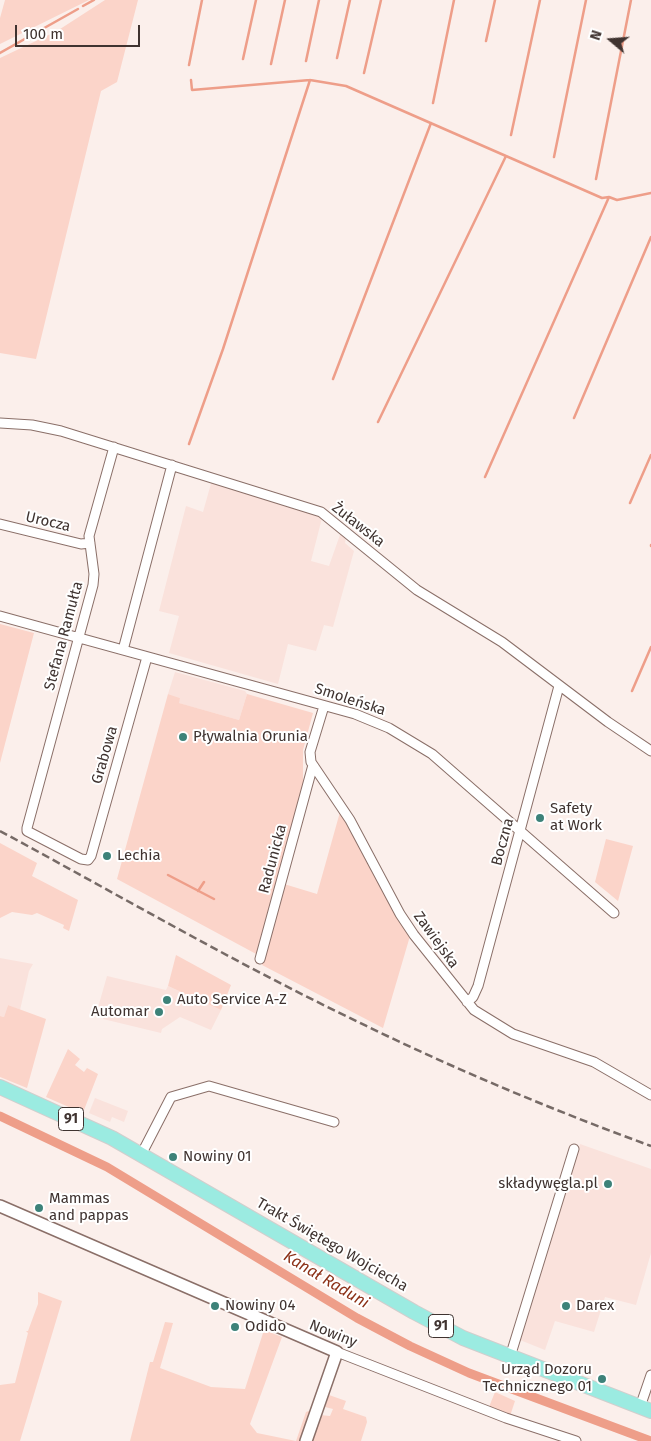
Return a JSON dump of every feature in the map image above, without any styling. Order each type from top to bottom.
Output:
[{"type":"main road","name":"Trakt Świętego Wojciecha","points":[[0,1087],[81,1123],[141,1155],[414,1312],[463,1338],[645,1409]]},
{"type":"street","name":"Żuławska","points":[[0,423],[39,426],[114,447],[321,512],[416,590],[502,642],[651,751]]},
{"type":"street","name":"Stefana Ramułta","points":[[88,860],[81,859],[27,831],[94,580],[89,536],[114,447]]},
{"type":"street","points":[[124,650],[172,465]]},
{"type":"street","name":"Urocza","points":[[0,524],[81,544],[90,543]]},
{"type":"street","name":"Smoleńska","points":[[0,616],[367,718],[419,745],[614,913]]},
{"type":"street","name":"Grabowa","points":[[88,860],[147,657]]},
{"type":"street","name":"Boczna","points":[[467,1002],[473,997],[478,986],[560,686]]},
{"type":"street","points":[[313,765],[310,752],[324,706]]},
{"type":"street","name":"Radunicka","points":[[260,959],[313,765]]},
{"type":"street","name":"Zawiejska","points":[[313,765],[350,820],[409,928],[467,1002],[480,1015],[501,1028],[539,1045],[594,1062],[651,1095]]},
{"type":"street","points":[[141,1155],[170,1097],[209,1086],[334,1122]]},
{"type":"street","points":[[510,1357],[574,1149]]},
{"type":"street","name":"Nowiny","points":[[0,1206],[337,1352],[506,1418],[576,1441]]},
{"type":"street","points":[[306,1441],[337,1352]]},
{"type":"street","name":"Trakt Świętego Wojciecha","points":[[645,1409],[651,1375]]},
{"type":"shaded area","points":[[5,0],[89,0],[0,44],[0,18]]},
{"type":"shaded area","points":[[105,0],[138,0],[117,82],[101,91],[36,359],[0,353],[0,58],[57,31]]},
{"type":"shaded area","points":[[212,480],[264,496],[322,518],[311,561],[329,566],[341,532],[346,536],[345,543],[354,551],[333,627],[324,625],[316,651],[288,644],[278,684],[169,653],[179,616],[159,611],[186,506],[203,512]]},
{"type":"shaded area","points":[[0,624],[34,633],[0,763]]},
{"type":"shaded area","points":[[175,672],[245,691],[247,694],[239,720],[178,703],[180,698],[168,694]]},
{"type":"shaded area","points":[[168,694],[180,698],[179,703],[239,720],[247,694],[313,713],[303,750],[303,791],[258,955],[117,879]]},
{"type":"shaded area","points":[[340,812],[410,936],[383,1028],[262,965],[284,884],[317,894]]},
{"type":"shaded area","points":[[606,839],[633,846],[618,901],[595,882]]},
{"type":"shaded area","points":[[0,843],[37,863],[32,876],[78,900],[69,931],[63,928],[64,925],[37,913],[32,915],[12,912],[0,918]]},
{"type":"shaded area","points":[[176,955],[231,985],[221,1010],[168,986]]},
{"type":"shaded area","points":[[0,958],[33,964],[29,971],[20,1010],[8,1005],[4,1017],[0,1016]]},
{"type":"shaded area","points":[[107,976],[166,990],[168,986],[221,1010],[211,1030],[180,1017],[162,1029],[161,1033],[103,1019],[104,1013],[97,1011]]},
{"type":"shaded area","points":[[8,1005],[46,1019],[27,1088],[0,1077],[0,1016],[4,1017]]},
{"type":"shaded area","points":[[68,1049],[80,1059],[75,1065],[84,1072],[87,1068],[98,1074],[84,1110],[80,1112],[46,1097]]},
{"type":"shaded area","points":[[95,1098],[128,1111],[124,1122],[112,1117],[110,1122],[89,1113]]},
{"type":"shaded area","points":[[580,1144],[651,1169],[651,1253],[636,1305],[605,1297],[594,1332],[555,1321],[545,1350],[520,1340]]},
{"type":"shaded area","points":[[38,1292],[62,1301],[20,1441],[0,1441],[0,1385],[15,1383],[28,1333],[26,1331],[28,1331],[38,1304]]},
{"type":"shaded area","points":[[165,1322],[173,1323],[160,1368],[211,1387],[245,1389],[264,1330],[282,1337],[250,1424],[257,1433],[296,1441],[130,1441],[150,1362],[153,1362]]},
{"type":"shaded area","points":[[495,1392],[515,1401],[510,1416],[489,1407]]},
{"type":"shaded area","points":[[329,1395],[346,1401],[343,1409],[366,1417],[367,1422],[361,1441],[312,1441],[320,1415],[330,1416],[333,1409],[325,1407]]},
{"type":"shaded area","points":[[311,1410],[303,1441],[296,1441],[306,1412]]},
{"type":"waterway","points":[[83,6],[94,0]]},
{"type":"waterway","points":[[189,65],[202,0]]},
{"type":"waterway","points":[[243,59],[256,0]]},
{"type":"waterway","points":[[271,64],[285,0]]},
{"type":"waterway","points":[[306,61],[319,0]]},
{"type":"waterway","points":[[337,58],[350,0]]},
{"type":"waterway","points":[[364,73],[381,0]]},
{"type":"waterway","points":[[433,103],[454,0]]},
{"type":"waterway","points":[[486,41],[495,0]]},
{"type":"waterway","points":[[511,135],[540,0]]},
{"type":"waterway","points":[[554,157],[586,0]]},
{"type":"waterway","points":[[596,179],[631,0]]},
{"type":"waterway","points":[[0,53],[78,9]]},
{"type":"waterway","points":[[191,80],[192,90],[310,80],[346,86],[602,198],[609,197],[617,200],[651,193]]},
{"type":"waterway","points":[[189,444],[223,349],[310,80]]},
{"type":"waterway","points":[[333,379],[431,123]]},
{"type":"waterway","points":[[378,422],[506,156]]},
{"type":"waterway","points":[[485,477],[609,197]]},
{"type":"waterway","points":[[574,418],[651,237]]},
{"type":"waterway","points":[[630,503],[651,455]]},
{"type":"waterway","points":[[632,691],[651,647]]},
{"type":"waterway","points":[[168,875],[214,899]]},
{"type":"waterway","points":[[198,891],[204,882]]},
{"type":"waterway","name":"Kanał Raduni","points":[[0,1116],[107,1167],[357,1318],[410,1346],[469,1373],[651,1441]]},
{"type":"railway","points":[[0,831],[258,972],[383,1034],[573,1117],[651,1146]]},
{"type":"place","name":"Pływalnia Orunia","points":[[183,737]]},
{"type":"place","name":"Safety at Work","points":[[540,818]]},
{"type":"place","name":"Lechia","points":[[107,856]]},
{"type":"place","name":"Auto Service A-Z","points":[[167,1000]]},
{"type":"place","name":"Automar","points":[[159,1012]]},
{"type":"place","name":"Nowiny 01","points":[[173,1157]]},
{"type":"place","name":"składywęgla.pl","points":[[608,1184]]},
{"type":"place","name":"Mammas and pappas","points":[[39,1208]]},
{"type":"place","name":"Nowiny 04","points":[[215,1306]]},
{"type":"place","name":"Darex","points":[[566,1306]]},
{"type":"place","name":"Odido","points":[[235,1327]]},
{"type":"place","name":"Urząd Dozoru Technicznego 01","points":[[602,1379]]}]
